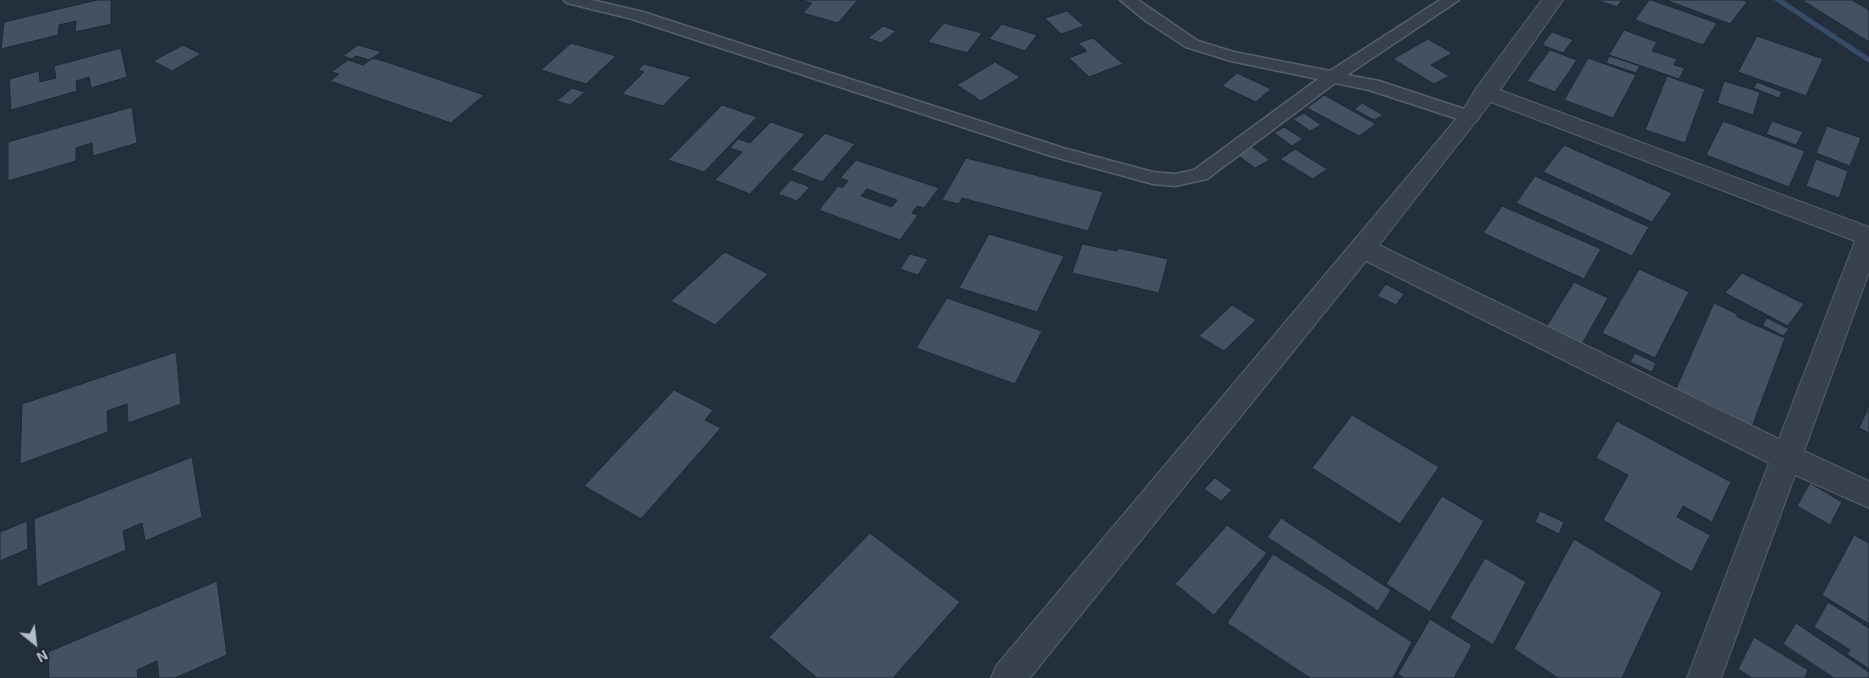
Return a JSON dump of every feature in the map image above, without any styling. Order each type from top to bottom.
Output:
[{"type":"street","points":[[1008,678],[1470,116],[1534,24],[1554,0]]},
{"type":"street","points":[[1485,92],[1869,237],[1788,458],[1704,678]]},
{"type":"street","points":[[1362,248],[1788,458],[1869,495]]},
{"type":"lane","points":[[572,0],[637,15],[1057,152],[1153,178],[1175,180],[1200,175],[1217,164],[1332,77],[1451,0]]},
{"type":"lane","points":[[1128,0],[1192,44],[1231,56],[1373,85],[1470,116]]},
{"type":"building","points":[[97,0],[111,0],[111,24],[75,32],[76,21],[59,25],[58,35],[1,49],[4,22]]},
{"type":"building","points":[[800,0],[858,0],[838,23],[803,13],[812,3]]},
{"type":"building","points":[[1597,0],[1622,0],[1617,7]]},
{"type":"building","points":[[1649,0],[1717,23],[1703,45],[1635,20]]},
{"type":"building","points":[[1666,0],[1743,0],[1747,2],[1730,24]]},
{"type":"building","points":[[1802,0],[1852,0],[1869,10],[1869,42]]},
{"type":"building","points":[[1067,11],[1084,26],[1061,34],[1045,18]]},
{"type":"building","points":[[944,23],[982,33],[967,53],[928,42]]},
{"type":"building","points":[[1002,24],[1037,35],[1025,51],[989,39]]},
{"type":"building","points":[[883,26],[896,31],[881,43],[868,38]]},
{"type":"building","points":[[1624,30],[1657,42],[1652,51],[1677,59],[1674,65],[1685,68],[1679,79],[1609,55]]},
{"type":"building","points":[[1552,32],[1573,40],[1563,53],[1542,45]]},
{"type":"building","points":[[1757,36],[1823,59],[1806,96],[1738,72]]},
{"type":"building","points":[[1093,38],[1123,64],[1089,77],[1069,58],[1087,51],[1078,43]]},
{"type":"building","points":[[1428,39],[1452,53],[1431,65],[1449,76],[1434,84],[1393,59]]},
{"type":"building","points":[[571,43],[616,56],[586,84],[541,70]]},
{"type":"building","points":[[183,45],[201,54],[172,71],[153,61]]},
{"type":"building","points":[[358,45],[382,52],[369,60],[356,56],[352,59],[343,56]]},
{"type":"building","points":[[121,48],[127,77],[91,88],[89,77],[76,81],[77,91],[11,110],[9,79],[39,71],[40,82],[56,78],[54,66]]},
{"type":"building","points":[[1550,50],[1577,60],[1555,92],[1527,81]]},
{"type":"building","points":[[1609,56],[1640,66],[1636,73],[1606,63]]},
{"type":"building","points":[[373,58],[484,95],[451,123],[330,81],[339,74],[331,72],[348,60],[363,65]]},
{"type":"building","points":[[1588,58],[1636,75],[1613,118],[1564,100]]},
{"type":"building","points":[[995,62],[1020,77],[981,101],[957,85]]},
{"type":"building","points":[[644,64],[691,77],[663,106],[622,94],[644,72],[638,70]]},
{"type":"building","points":[[1237,73],[1271,89],[1256,102],[1222,86]]},
{"type":"building","points":[[1667,76],[1705,89],[1685,143],[1645,130]]},
{"type":"building","points":[[1724,81],[1760,92],[1753,115],[1717,103]]},
{"type":"building","points":[[1757,82],[1782,92],[1779,98],[1753,88]]},
{"type":"building","points":[[572,88],[585,92],[570,105],[557,101]]},
{"type":"building","points":[[1324,95],[1376,124],[1359,136],[1307,108]]},
{"type":"building","points":[[1362,103],[1383,115],[1374,120],[1354,109]]},
{"type":"building","points":[[722,105],[757,117],[704,172],[668,160]]},
{"type":"building","points":[[132,107],[137,143],[93,156],[92,143],[76,148],[76,161],[8,181],[8,142]]},
{"type":"building","points":[[1304,113],[1321,125],[1310,131],[1293,119]]},
{"type":"building","points":[[1723,121],[1805,151],[1789,187],[1706,155]]},
{"type":"building","points":[[1772,121],[1803,132],[1796,145],[1766,134]]},
{"type":"building","points":[[771,122],[805,134],[750,194],[715,180],[742,152],[730,148],[738,139],[750,143]]},
{"type":"building","points":[[1827,126],[1861,138],[1850,166],[1816,153]]},
{"type":"building","points":[[1284,127],[1303,139],[1292,146],[1274,133]]},
{"type":"building","points":[[825,133],[855,144],[822,182],[791,170]]},
{"type":"building","points":[[1564,145],[1672,193],[1652,222],[1543,172]]},
{"type":"building","points":[[1251,146],[1270,160],[1255,168],[1236,154]]},
{"type":"building","points":[[1295,149],[1327,169],[1313,179],[1280,159]]},
{"type":"building","points":[[966,158],[1103,192],[1088,231],[962,198],[959,204],[942,200]]},
{"type":"building","points":[[1816,159],[1848,171],[1839,198],[1806,186]]},
{"type":"building","points":[[856,160],[939,188],[924,208],[917,206],[912,213],[918,215],[900,240],[819,210],[838,186],[842,188],[848,181],[840,178]],"holes":[[[867,189],[897,200],[892,207],[861,196]]]},
{"type":"building","points":[[1535,176],[1649,227],[1632,256],[1516,203]]},
{"type":"building","points":[[791,180],[810,187],[797,201],[778,194]]},
{"type":"building","points":[[1502,206],[1601,249],[1584,279],[1483,233]]},
{"type":"building","points":[[989,234],[1064,256],[1037,312],[959,288]]},
{"type":"building","points":[[1082,244],[1117,251],[1118,248],[1168,259],[1159,293],[1072,273]]},
{"type":"building","points":[[725,252],[768,274],[715,325],[671,301]]},
{"type":"building","points":[[910,254],[928,259],[918,275],[900,269]]},
{"type":"building","points":[[1639,269],[1689,292],[1655,358],[1602,333]]},
{"type":"building","points":[[1742,273],[1804,304],[1788,326],[1725,293]]},
{"type":"building","points":[[1574,282],[1608,298],[1582,344],[1546,327]]},
{"type":"building","points":[[1386,284],[1404,294],[1396,305],[1377,296]]},
{"type":"building","points":[[947,298],[1042,331],[1015,384],[916,348]]},
{"type":"building","points":[[1714,303],[1737,314],[1737,317],[1785,338],[1752,427],[1675,391]]},
{"type":"building","points":[[1232,305],[1256,320],[1224,351],[1199,336]]},
{"type":"building","points":[[1767,318],[1789,329],[1783,336],[1762,325]]},
{"type":"building","points":[[176,352],[181,404],[128,423],[127,404],[107,411],[108,432],[20,464],[22,404]]},
{"type":"building","points":[[1635,353],[1656,363],[1652,372],[1630,362]]},
{"type":"building","points":[[674,390],[713,410],[705,420],[721,428],[641,519],[584,486]]},
{"type":"building","points":[[1869,406],[1869,433],[1859,428]]},
{"type":"building","points":[[1352,415],[1439,467],[1400,524],[1312,468]]},
{"type":"building","points":[[1617,421],[1731,482],[1712,522],[1683,506],[1677,517],[1710,535],[1692,572],[1603,520],[1628,475],[1596,458]]},
{"type":"building","points":[[192,457],[202,517],[145,541],[142,523],[123,531],[126,550],[37,587],[34,519]]},
{"type":"building","points":[[1215,478],[1232,490],[1221,501],[1204,489]]},
{"type":"building","points":[[1810,483],[1842,502],[1830,525],[1797,506]]},
{"type":"building","points":[[1442,496],[1484,521],[1430,612],[1386,584]]},
{"type":"building","points":[[1540,511],[1564,522],[1559,534],[1535,522]]},
{"type":"building","points":[[1281,518],[1391,590],[1378,611],[1267,537]]},
{"type":"building","points":[[27,521],[28,549],[0,561],[0,532]]},
{"type":"building","points":[[1227,525],[1267,553],[1214,615],[1175,584]]},
{"type":"building","points":[[870,533],[960,602],[893,678],[817,678],[769,637]]},
{"type":"building","points":[[1854,535],[1869,543],[1869,624],[1822,595]]},
{"type":"building","points":[[1574,539],[1662,592],[1622,678],[1558,678],[1514,649]]},
{"type":"building","points":[[1273,554],[1412,642],[1393,678],[1310,678],[1227,623]]},
{"type":"building","points":[[1485,558],[1526,582],[1493,645],[1450,618]]},
{"type":"building","points":[[217,581],[227,655],[175,678],[159,678],[157,661],[137,670],[138,678],[49,678],[48,652]]},
{"type":"building","points":[[1828,602],[1869,628],[1869,669],[1847,654],[1850,650],[1814,627]]},
{"type":"building","points":[[1430,619],[1472,645],[1454,678],[1404,678],[1398,674]]},
{"type":"building","points":[[1796,623],[1869,672],[1869,678],[1834,678],[1783,644]]},
{"type":"building","points":[[1754,637],[1808,670],[1805,678],[1752,678],[1738,669]]},
{"type":"waterway","points":[[1778,0],[1869,61]]}]
